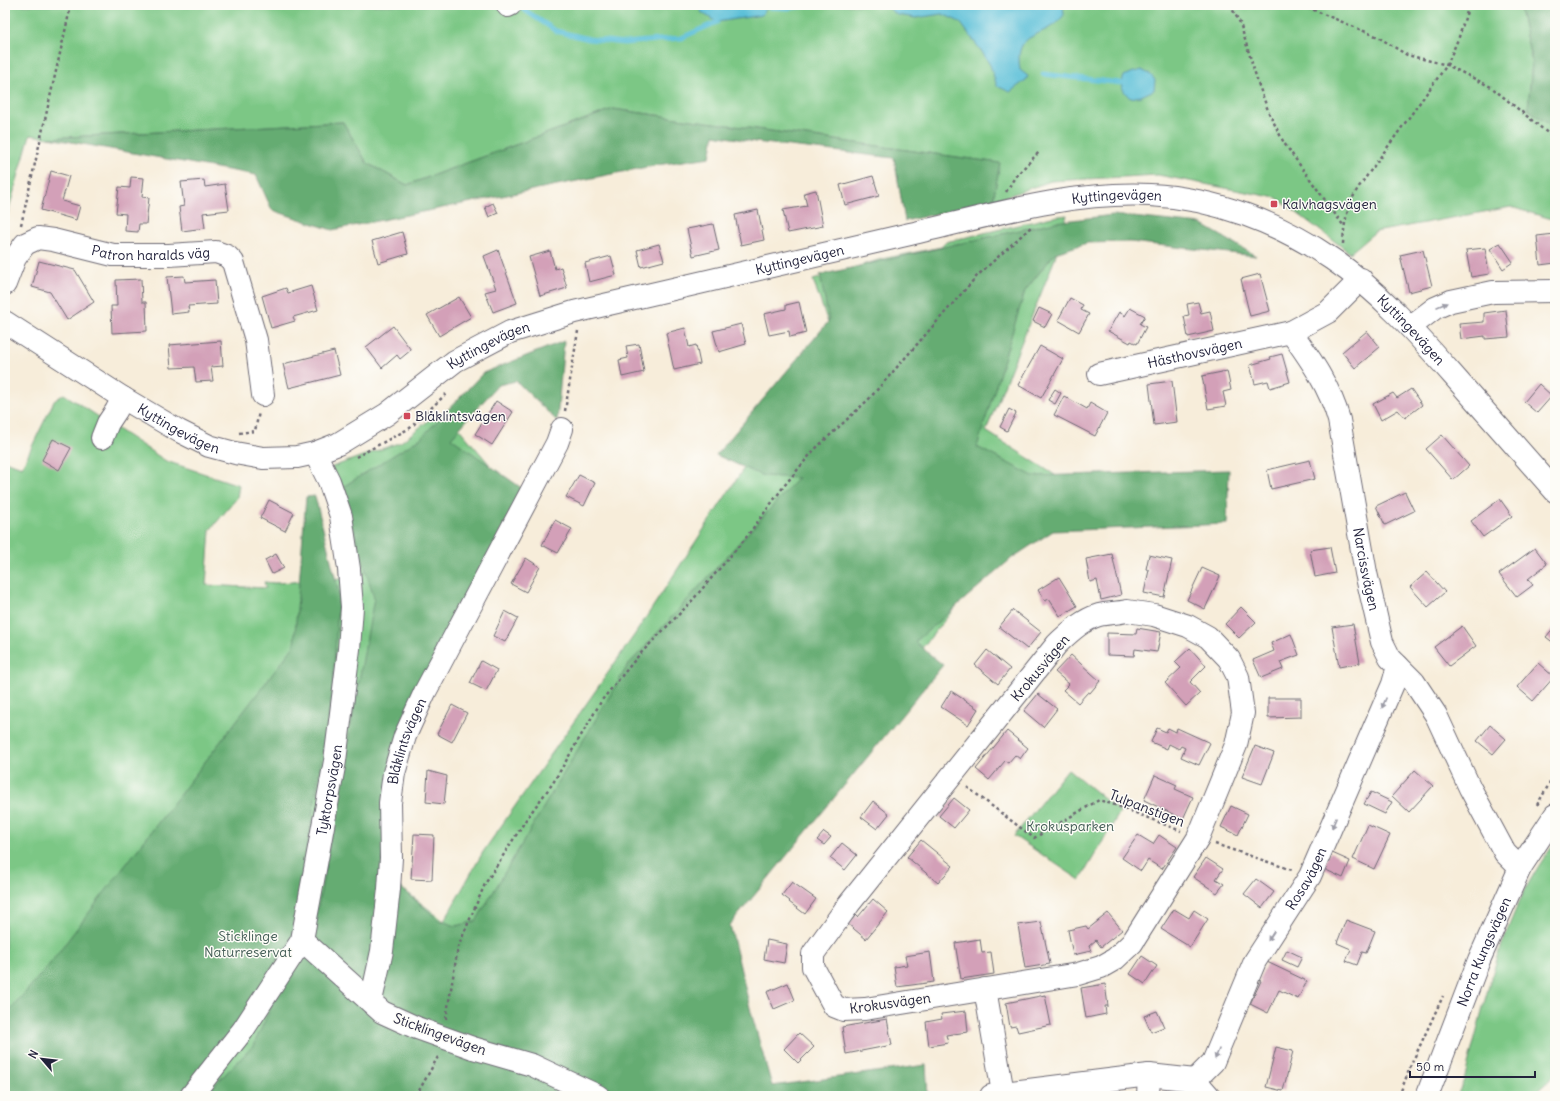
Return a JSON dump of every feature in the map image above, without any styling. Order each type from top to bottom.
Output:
[{"type":"street","name":"Kyttingevägen","points":[[5,322],[123,398],[209,446],[263,458],[297,457],[315,454],[346,440],[387,414],[455,361],[510,332],[574,312],[998,214],[1074,198],[1113,194],[1152,195],[1192,200],[1230,209],[1267,222],[1302,240],[1335,260],[1361,279],[1410,327],[1555,491]]},
{"type":"street","name":"Patron haralds väg","points":[[5,284],[15,258],[25,244],[38,238],[53,240],[114,255],[169,255],[216,252],[227,256],[233,262],[256,340],[263,395]]},
{"type":"street","points":[[1291,332],[1328,312],[1361,279]]},
{"type":"street","points":[[1410,327],[1435,308],[1452,301],[1492,292],[1555,291]]},
{"type":"street","name":"Hästhovsvägen","points":[[1098,374],[1291,332]]},
{"type":"street","name":"Narcissvägen","points":[[1291,332],[1315,366],[1334,403],[1366,573],[1382,642],[1390,658],[1414,682],[1436,716],[1470,788],[1505,853],[1520,868]]},
{"type":"street","points":[[102,438],[108,423],[123,398]]},
{"type":"street","name":"Blåklintsvägen","points":[[371,1001],[382,951],[389,889],[391,858],[390,803],[394,773],[404,736],[425,692],[557,443],[562,429]]},
{"type":"street","name":"Tyktorpsvägen","points":[[191,1096],[243,1030],[302,940],[335,761],[349,649],[352,607],[349,569],[341,516],[329,481],[315,454]]},
{"type":"street","name":"Krokusvägen","points":[[1127,611],[1154,615],[1188,626],[1208,637],[1228,659],[1238,678],[1243,713],[1236,745],[1198,838],[1132,943],[1115,959],[1101,967],[1078,974],[865,1009],[844,1010],[834,1006],[813,967],[813,954],[849,904],[952,776],[1057,644],[1083,623],[1098,616],[1127,611]]},
{"type":"street","name":"Rosavägen","points":[[1195,1080],[1213,1062],[1255,961],[1310,876],[1383,706],[1398,666]]},
{"type":"street","name":"Norra Kungsvägen","points":[[1428,1096],[1479,960],[1520,868],[1555,815]]},
{"type":"street","name":"Sticklingevägen","points":[[302,940],[382,1012],[417,1028],[473,1048],[532,1065],[598,1096]]},
{"type":"street","points":[[985,989],[997,1094],[1148,1085],[1195,1080],[1209,1096]]},
{"type":"path","points":[[20,228],[71,5]]},
{"type":"path","points":[[1230,5],[1240,23],[1269,114],[1284,143],[1344,225],[1350,202],[1358,188],[1447,65],[1459,37],[1469,5]]},
{"type":"path","points":[[1302,5],[1378,37],[1407,55],[1447,65],[1491,87],[1555,139]]},
{"type":"path","points":[[998,214],[1002,199],[1015,177],[1040,151]]},
{"type":"path","points":[[445,1024],[458,947],[486,884],[527,818],[553,783],[602,700],[639,655],[690,603],[740,545],[784,486],[814,450],[870,399],[976,276],[1036,223]]},
{"type":"path","points":[[562,429],[579,324]]},
{"type":"path","points":[[232,435],[255,431],[263,395]]},
{"type":"path","name":"Tulpanstigen","points":[[952,776],[1034,838],[1099,800],[1118,806],[1198,838],[1310,876]]},
{"type":"path","points":[[416,1096],[441,1051]]},
{"type":"green space","points":[[5,5],[1519,5],[1532,62],[1528,109],[1555,129],[1555,220],[1511,207],[1375,232],[1350,253],[1277,198],[1158,175],[1051,181],[993,201],[999,163],[613,109],[407,185],[367,163],[343,122],[49,138],[30,135],[5,223]]},
{"type":"green space","points":[[1519,5],[1555,5],[1555,129],[1528,109],[1532,62]]},
{"type":"green space","points":[[613,109],[1000,163],[993,201],[905,221],[894,158],[755,142],[714,135],[710,157],[657,165],[332,230],[272,210],[256,175],[49,138],[343,122],[367,163],[407,185]]},
{"type":"green space","name":"Sticklinge Naturreservat","points":[[1067,215],[1054,261],[986,431],[1069,484],[992,562],[678,948],[752,1096],[5,1096],[5,461],[22,467],[54,401],[64,394],[166,461],[239,485],[237,498],[210,530],[206,585],[266,588],[264,582],[275,583],[342,579],[332,467],[401,442],[438,413],[457,426],[517,497],[410,708],[382,873],[444,921],[483,852],[635,634],[832,334],[813,280],[882,259],[941,247],[946,242],[1052,217]]},
{"type":"green space","name":"Sticklinge Naturreservat","points":[[1113,215],[1201,224],[1256,256],[1130,242],[1087,243],[1055,253],[1025,291],[977,447],[1033,476],[1229,470],[1227,524],[1053,531],[1012,558],[915,642],[943,665],[730,925],[751,1012],[772,1086],[926,1065],[928,1096],[204,1096],[253,1046],[318,907],[374,598],[341,488],[421,438],[483,373],[564,341],[557,421],[516,381],[498,385],[451,438],[523,489],[401,726],[380,879],[401,888],[439,920],[456,926],[476,921],[628,665],[798,478],[763,476],[716,455],[829,321],[820,275],[1055,222]]},
{"type":"green space","points":[[315,496],[339,593],[332,696],[292,938],[232,1032],[180,1096],[5,1096],[5,1016],[48,966],[294,646],[306,497]]},
{"type":"green space","name":"Krokusparken","points":[[1068,769],[1120,812],[1080,880],[1014,836]]},
{"type":"green space","points":[[1555,843],[1555,1075],[1532,1096],[1457,1096],[1464,1080],[1488,988],[1509,926],[1522,896],[1537,869]]},
{"type":"water","points":[[698,5],[758,5],[767,7],[762,15],[717,22],[702,13]]},
{"type":"water","points":[[885,5],[1063,5],[1064,15],[1048,29],[1032,36],[1021,47],[1019,57],[1020,70],[1028,76],[1026,80],[1010,92],[997,86],[990,65],[960,22],[942,14],[916,18],[897,15]]},
{"type":"water","points":[[1142,70],[1151,75],[1155,80],[1154,90],[1141,96],[1130,98],[1122,88],[1124,76]]},
{"type":"building","points":[[51,171],[69,176],[62,201],[80,206],[76,220],[41,210]]},
{"type":"building","points":[[873,176],[879,196],[845,205],[840,185]]},
{"type":"building","points":[[131,177],[144,178],[142,197],[149,198],[146,224],[139,224],[138,232],[125,231],[126,214],[116,213],[119,187],[130,188]]},
{"type":"building","points":[[204,180],[205,187],[225,184],[229,210],[203,213],[205,228],[182,231],[179,207],[184,206],[181,182]]},
{"type":"building","points":[[816,190],[823,226],[788,233],[783,210],[807,206],[804,193]]},
{"type":"building","points":[[493,203],[498,213],[489,217],[485,207]]},
{"type":"building","points":[[758,210],[764,240],[741,245],[735,215]]},
{"type":"building","points":[[713,224],[719,250],[693,256],[687,229]]},
{"type":"building","points":[[402,232],[408,254],[378,263],[372,241]]},
{"type":"building","points":[[1555,234],[1555,263],[1540,265],[1537,236]]},
{"type":"building","points":[[1500,243],[1513,262],[1503,269],[1490,249]]},
{"type":"building","points":[[659,244],[664,261],[641,267],[637,250]]},
{"type":"building","points":[[1485,248],[1489,274],[1471,277],[1466,250]]},
{"type":"building","points":[[498,250],[517,303],[493,312],[485,292],[496,289],[484,256]]},
{"type":"building","points":[[1423,250],[1432,286],[1409,292],[1400,255]]},
{"type":"building","points":[[550,251],[555,269],[561,267],[567,288],[540,296],[529,257]]},
{"type":"building","points":[[611,256],[616,275],[589,282],[585,263]]},
{"type":"building","points":[[39,261],[75,270],[94,302],[67,320],[50,292],[32,287]]},
{"type":"building","points":[[1260,274],[1270,311],[1250,316],[1241,279]]},
{"type":"building","points":[[184,276],[185,282],[215,280],[217,304],[188,306],[189,312],[171,314],[167,277]]},
{"type":"building","points":[[141,279],[142,302],[146,302],[147,331],[112,333],[111,306],[117,306],[116,280]]},
{"type":"building","points":[[311,286],[318,310],[293,317],[295,321],[271,328],[262,296],[286,288],[288,293]]},
{"type":"building","points":[[459,297],[471,317],[439,336],[427,315]]},
{"type":"building","points":[[1070,298],[1083,305],[1081,310],[1089,314],[1079,332],[1058,320]]},
{"type":"building","points":[[799,302],[806,333],[790,337],[789,331],[769,335],[764,314],[786,309],[786,305]]},
{"type":"building","points":[[1198,302],[1201,313],[1210,311],[1214,331],[1188,337],[1184,316],[1189,315],[1187,304]]},
{"type":"building","points":[[1039,308],[1052,314],[1045,327],[1033,321]]},
{"type":"building","points":[[1130,308],[1145,316],[1140,324],[1146,327],[1137,344],[1131,341],[1130,343],[1108,331],[1119,312],[1125,316]]},
{"type":"building","points":[[1506,310],[1509,337],[1485,339],[1485,336],[1461,339],[1459,324],[1484,322],[1484,313]]},
{"type":"building","points":[[741,324],[746,344],[719,352],[713,331]]},
{"type":"building","points":[[393,326],[411,350],[400,359],[397,355],[382,368],[366,347]]},
{"type":"building","points":[[685,328],[689,347],[696,345],[700,364],[674,370],[666,333]]},
{"type":"building","points":[[1367,331],[1380,347],[1355,368],[1342,352]]},
{"type":"building","points":[[221,341],[223,366],[211,367],[213,381],[196,382],[194,367],[171,368],[169,345]]},
{"type":"building","points":[[639,344],[644,372],[622,377],[619,360],[628,358],[626,346]]},
{"type":"building","points":[[1040,346],[1063,359],[1041,398],[1018,385]]},
{"type":"building","points":[[334,351],[340,375],[289,388],[283,364]]},
{"type":"building","points":[[1282,354],[1290,382],[1270,388],[1268,381],[1255,384],[1250,365]]},
{"type":"building","points":[[1227,371],[1231,390],[1223,392],[1226,406],[1208,409],[1202,376]]},
{"type":"building","points":[[1172,381],[1177,422],[1154,425],[1149,384]]},
{"type":"building","points":[[1539,384],[1552,396],[1537,413],[1524,402]]},
{"type":"building","points":[[1055,389],[1061,393],[1055,404],[1048,400]]},
{"type":"building","points":[[1411,389],[1422,405],[1405,418],[1398,410],[1381,420],[1373,404],[1393,393],[1397,398]]},
{"type":"building","points":[[1064,396],[1087,409],[1090,403],[1107,413],[1095,436],[1054,415]]},
{"type":"building","points":[[496,401],[513,412],[492,445],[475,434]]},
{"type":"building","points":[[1009,409],[1016,413],[1007,431],[1000,427]]},
{"type":"building","points":[[1442,435],[1469,466],[1453,480],[1426,449]]},
{"type":"building","points":[[53,439],[71,448],[59,470],[42,460]]},
{"type":"building","points":[[1310,460],[1315,479],[1271,489],[1267,470]]},
{"type":"building","points":[[579,475],[595,483],[584,506],[566,497]]},
{"type":"building","points":[[1405,492],[1414,511],[1385,525],[1376,506]]},
{"type":"building","points":[[1500,499],[1512,516],[1483,537],[1471,521]]},
{"type":"building","points":[[269,500],[294,513],[285,531],[260,518]]},
{"type":"building","points":[[555,520],[572,529],[558,553],[542,545]]},
{"type":"building","points":[[1330,547],[1335,573],[1315,577],[1310,550]]},
{"type":"building","points":[[1535,548],[1547,564],[1528,579],[1533,585],[1517,597],[1499,574]]},
{"type":"building","points":[[276,554],[284,568],[272,574],[265,560]]},
{"type":"building","points":[[1112,554],[1121,595],[1101,600],[1097,580],[1090,582],[1086,559]]},
{"type":"building","points":[[1149,555],[1172,560],[1164,597],[1144,593],[1149,570],[1146,569]]},
{"type":"building","points":[[526,558],[540,567],[526,592],[511,584]]},
{"type":"building","points":[[1202,568],[1220,576],[1205,609],[1187,600]]},
{"type":"building","points":[[1427,572],[1445,592],[1428,607],[1410,587]]},
{"type":"building","points":[[1059,577],[1077,606],[1060,616],[1049,599],[1045,601],[1038,590]]},
{"type":"building","points":[[1241,607],[1256,622],[1239,638],[1225,624]]},
{"type":"building","points":[[1013,610],[1041,632],[1027,649],[999,627]]},
{"type":"building","points":[[505,611],[518,618],[505,642],[493,636]]},
{"type":"building","points":[[1353,624],[1360,663],[1339,667],[1332,627]]},
{"type":"building","points":[[1462,626],[1476,646],[1449,666],[1434,647]]},
{"type":"building","points":[[1555,626],[1555,644],[1546,637]]},
{"type":"building","points":[[1137,628],[1161,632],[1157,652],[1135,649],[1134,656],[1107,655],[1107,633],[1136,634]]},
{"type":"building","points":[[1291,634],[1299,655],[1280,662],[1283,669],[1261,678],[1253,660],[1274,651],[1271,643]]},
{"type":"building","points":[[1190,648],[1206,666],[1190,682],[1200,693],[1186,706],[1165,683],[1181,668],[1175,662]]},
{"type":"building","points":[[987,650],[1010,669],[998,684],[975,665]]},
{"type":"building","points":[[1071,655],[1100,681],[1090,693],[1088,692],[1078,703],[1063,690],[1069,684],[1055,672]]},
{"type":"building","points":[[481,661],[497,670],[486,691],[470,683]]},
{"type":"building","points":[[1538,663],[1554,677],[1533,701],[1517,687]]},
{"type":"building","points":[[951,691],[978,709],[968,725],[941,707]]},
{"type":"building","points":[[1038,694],[1057,709],[1043,727],[1024,711]]},
{"type":"building","points":[[1268,698],[1301,698],[1301,717],[1268,718]]},
{"type":"building","points":[[452,705],[467,713],[452,742],[437,734]]},
{"type":"building","points":[[1490,725],[1506,739],[1493,754],[1477,741]]},
{"type":"building","points":[[1157,728],[1166,732],[1168,728],[1176,732],[1177,728],[1210,743],[1199,765],[1181,757],[1185,748],[1181,746],[1179,749],[1169,744],[1167,749],[1151,742]]},
{"type":"building","points":[[1007,731],[1028,748],[1020,759],[1015,755],[1008,763],[1005,761],[989,780],[976,769]]},
{"type":"building","points":[[1255,746],[1274,753],[1262,784],[1242,777]]},
{"type":"building","points":[[1415,770],[1433,786],[1409,812],[1392,796]]},
{"type":"building","points":[[428,771],[447,776],[444,804],[426,802]]},
{"type":"building","points":[[1155,775],[1177,785],[1175,789],[1193,797],[1183,819],[1144,800]]},
{"type":"building","points":[[1371,792],[1392,802],[1385,814],[1364,804]]},
{"type":"building","points":[[954,798],[969,810],[954,828],[939,816]]},
{"type":"building","points":[[873,801],[889,814],[877,829],[861,817]]},
{"type":"building","points":[[1231,806],[1248,814],[1238,835],[1221,827]]},
{"type":"building","points":[[1368,825],[1390,835],[1374,869],[1353,859]]},
{"type":"building","points":[[824,832],[831,837],[824,845],[817,840]]},
{"type":"building","points":[[414,834],[434,835],[432,880],[411,879]]},
{"type":"building","points":[[1138,835],[1153,844],[1159,835],[1177,847],[1162,869],[1148,860],[1141,871],[1122,858]]},
{"type":"building","points":[[921,840],[953,866],[938,883],[907,857]]},
{"type":"building","points":[[842,843],[857,855],[845,870],[830,858]]},
{"type":"building","points":[[1330,852],[1350,861],[1343,878],[1322,868]]},
{"type":"building","points":[[1206,858],[1223,869],[1216,879],[1224,884],[1217,893],[1193,877]]},
{"type":"building","points":[[1256,879],[1274,892],[1262,908],[1244,894]]},
{"type":"building","points":[[792,882],[816,899],[805,914],[782,895]]},
{"type":"building","points":[[873,899],[888,912],[866,939],[848,924],[856,915],[858,917]]},
{"type":"building","points":[[1174,909],[1189,918],[1194,910],[1208,919],[1190,947],[1161,929]]},
{"type":"building","points":[[1108,913],[1122,930],[1101,947],[1096,940],[1089,946],[1091,951],[1073,955],[1068,930],[1086,926],[1088,929]]},
{"type":"building","points":[[1346,920],[1375,931],[1366,953],[1362,952],[1357,965],[1346,961],[1351,949],[1337,943]]},
{"type":"building","points":[[1041,922],[1050,964],[1025,968],[1018,925]]},
{"type":"building","points":[[980,939],[982,953],[991,952],[994,974],[961,979],[955,943]]},
{"type":"building","points":[[767,940],[787,944],[784,963],[764,959]]},
{"type":"building","points":[[1287,950],[1302,957],[1297,967],[1282,960]]},
{"type":"building","points":[[930,952],[934,982],[897,987],[894,967],[907,965],[905,956]]},
{"type":"building","points":[[1142,956],[1157,966],[1145,984],[1130,974]]},
{"type":"building","points":[[1267,962],[1307,981],[1298,999],[1279,990],[1268,1013],[1250,1004],[1261,981],[1259,980]]},
{"type":"building","points":[[788,983],[795,1000],[774,1009],[767,992]]},
{"type":"building","points":[[1105,984],[1108,1006],[1105,1006],[1106,1014],[1086,1018],[1081,988]]},
{"type":"building","points":[[1045,995],[1051,1025],[1018,1032],[1016,1026],[1010,1027],[1006,1003]]},
{"type":"building","points":[[966,1011],[968,1032],[946,1035],[948,1043],[929,1046],[926,1022],[942,1019],[941,1014]]},
{"type":"building","points":[[1157,1011],[1164,1027],[1151,1032],[1144,1016]]},
{"type":"building","points":[[887,1019],[892,1045],[846,1054],[842,1027]]},
{"type":"building","points":[[799,1033],[814,1047],[798,1063],[784,1049]]},
{"type":"building","points":[[1276,1047],[1293,1051],[1283,1091],[1266,1087]]},
{"type":"waterway","points":[[517,5],[556,31],[589,39],[624,43],[681,38],[717,22]]},
{"type":"waterway","points":[[767,7],[788,8],[812,5]]},
{"type":"waterway","points":[[1043,74],[1121,83]]},
{"type":"place","name":"Kalvhagsvägen","points":[[1274,204]]},
{"type":"place","name":"Blåklintsvägen","points":[[407,416]]}]
